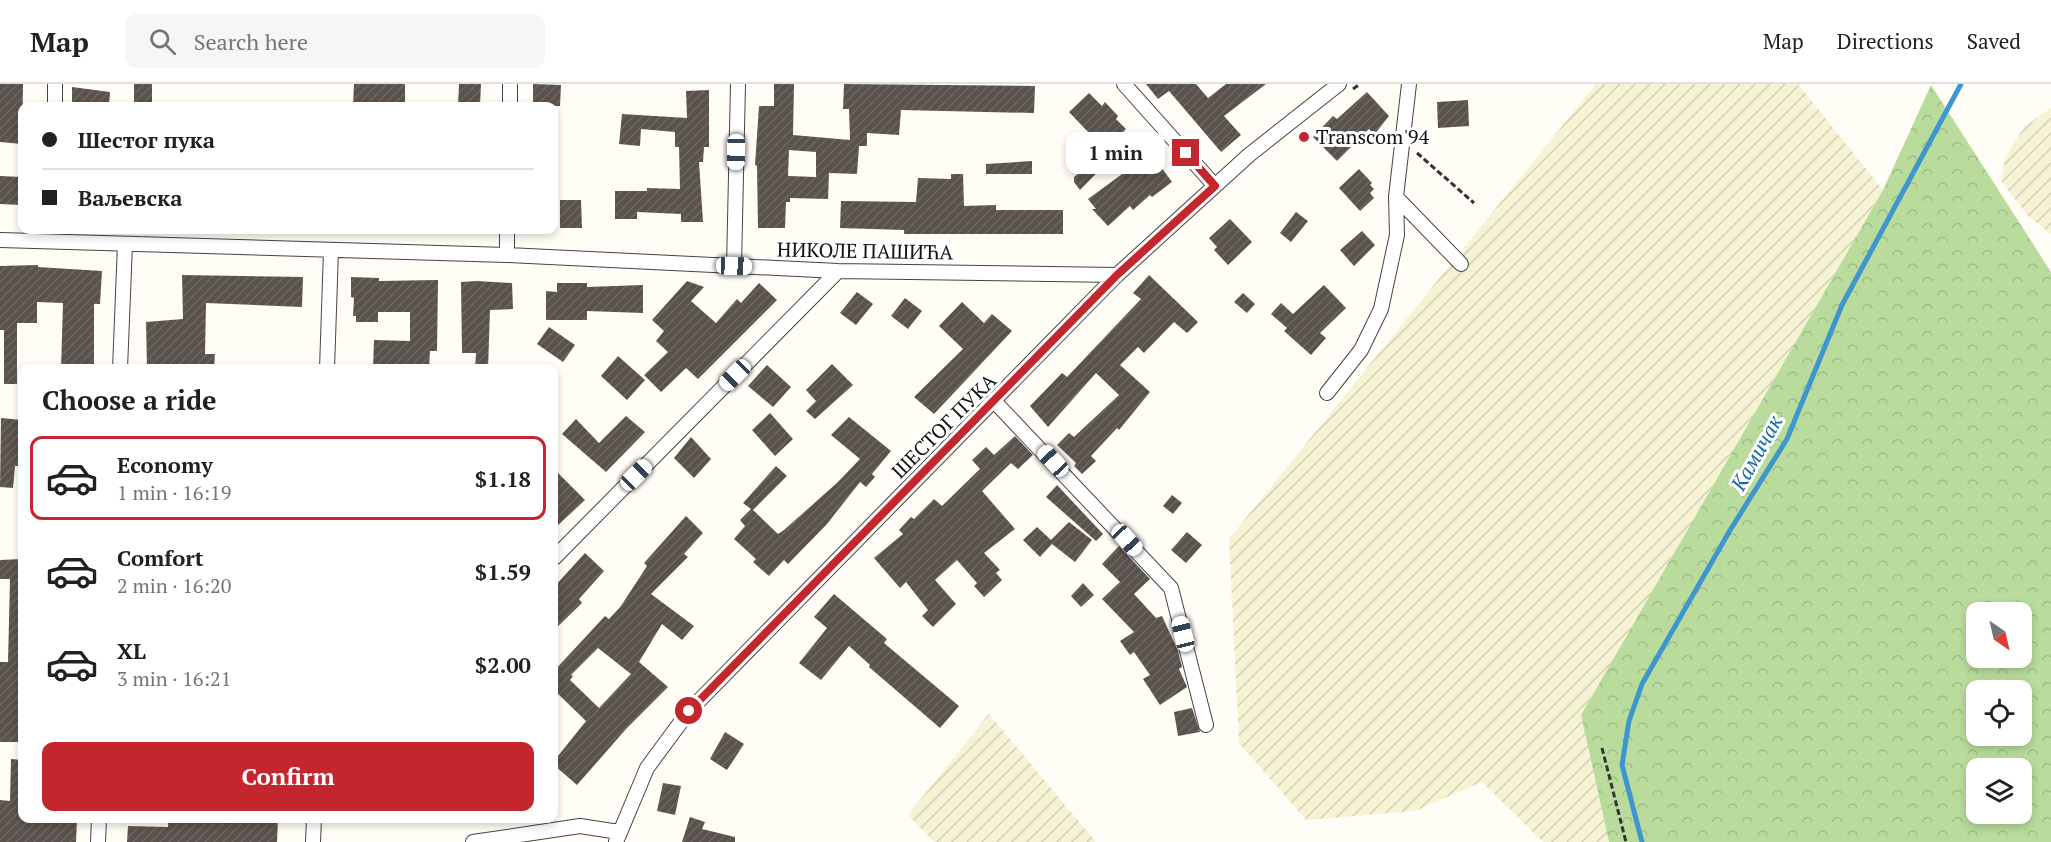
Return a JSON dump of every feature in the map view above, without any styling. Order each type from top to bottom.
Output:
[{"type":"street","points":[[54,102],[55,84]]},
{"type":"street","points":[[510,84],[510,102]]},
{"type":"street","points":[[734,266],[738,84]]},
{"type":"street","points":[[1124,84],[1215,186]]},
{"type":"street","points":[[1327,393],[1361,350],[1382,309],[1396,235],[1396,197],[1409,84]]},
{"type":"street","name":"ШЕСТОГ ПУКА","points":[[617,837],[647,768],[689,711],[995,402],[1117,275],[1215,186],[1342,90]]},
{"type":"street","points":[[1396,197],[1461,264]]},
{"type":"street","points":[[507,234],[507,255]]},
{"type":"street","name":"НИКОЛЕ ПАШИЋА","points":[[0,240],[50,236],[125,244],[507,255],[838,271],[1117,275]]},
{"type":"street","points":[[120,364],[125,244]]},
{"type":"street","points":[[327,364],[331,250]]},
{"type":"street","points":[[558,554],[838,271]]},
{"type":"street","points":[[995,402],[1171,588],[1206,725]]},
{"type":"street","points":[[98,842],[99,823]]},
{"type":"street","points":[[313,842],[314,823]]},
{"type":"street","points":[[473,842],[580,826],[617,837]]},
{"type":"path","points":[[1342,90],[1360,84]]},
{"type":"path","points":[[1404,142],[1474,203]]},
{"type":"path","points":[[1602,748],[1626,842]]},
{"type":"shaded area","points":[[1596,84],[1798,84],[1883,190],[1581,715],[1609,842],[1543,842],[1482,782],[1415,811],[1306,820],[1239,743],[1229,539]]},
{"type":"shaded area","points":[[2051,108],[2051,234],[2028,216],[2001,181],[2005,158],[2024,127]]},
{"type":"shaded area","points":[[989,714],[1096,842],[934,842],[908,815]]},
{"type":"green space","points":[[1931,85],[2051,272],[2051,842],[1609,842],[1581,715],[1883,190]]},
{"type":"building","points":[[0,84],[23,84],[23,102],[18,102],[18,144],[0,142]]},
{"type":"building","points":[[134,84],[152,84],[152,102],[134,102]]},
{"type":"building","points":[[354,84],[405,84],[405,102],[353,102]]},
{"type":"building","points":[[459,84],[481,84],[480,102],[458,102]]},
{"type":"building","points":[[533,84],[561,85],[560,106],[558,102],[533,102]]},
{"type":"building","points":[[774,84],[794,84],[793,135],[850,140],[849,109],[843,109],[844,84],[1035,86],[1034,113],[901,110],[899,135],[867,133],[867,146],[859,146],[857,174],[829,173],[828,199],[790,198],[790,202],[786,202],[785,228],[758,228],[757,166],[755,165],[759,106],[774,106]],"holes":[[[789,150],[816,152],[816,177],[788,176]]]},
{"type":"building","points":[[1146,84],[1196,84],[1208,98],[1226,84],[1266,84],[1224,116],[1241,135],[1221,152],[1169,91],[1158,99]]},
{"type":"building","points":[[72,87],[110,92],[109,102],[72,102]]},
{"type":"building","points":[[709,90],[709,147],[704,147],[703,162],[699,162],[703,222],[681,222],[681,214],[637,212],[637,219],[615,219],[615,191],[647,191],[647,188],[680,189],[679,147],[675,147],[675,132],[641,129],[640,146],[619,144],[622,114],[687,118],[686,91]]},
{"type":"building","points":[[1367,92],[1389,116],[1374,135],[1369,129],[1337,161],[1313,137],[1333,116],[1337,119]]},
{"type":"building","points":[[1089,93],[1102,106],[1105,102],[1118,116],[1116,119],[1126,129],[1123,132],[1130,139],[1080,190],[1074,182],[1074,177],[1093,162],[1076,145],[1089,133],[1069,112]]},
{"type":"building","points":[[1468,100],[1469,126],[1438,128],[1437,102]]},
{"type":"building","points":[[1151,153],[1172,182],[1152,197],[1150,195],[1133,210],[1130,206],[1108,226],[1092,209],[1096,209],[1088,199]]},
{"type":"building","points":[[1032,161],[1032,174],[986,174],[986,164]]},
{"type":"building","points":[[1359,169],[1372,183],[1370,185],[1374,189],[1370,193],[1374,198],[1360,211],[1339,188]]},
{"type":"building","points":[[951,174],[963,174],[964,206],[996,205],[996,210],[1063,210],[1063,234],[904,234],[904,230],[840,228],[841,201],[916,202],[918,178],[951,179]]},
{"type":"building","points":[[0,176],[18,177],[18,205],[0,204]]},
{"type":"building","points":[[560,200],[581,200],[582,228],[560,228]]},
{"type":"building","points":[[1296,212],[1308,221],[1291,242],[1280,233]]},
{"type":"building","points":[[1230,219],[1252,242],[1228,265],[1214,250],[1217,247],[1209,238]]},
{"type":"building","points":[[1362,231],[1375,245],[1354,266],[1340,250]]},
{"type":"building","points":[[38,265],[38,267],[102,271],[100,304],[94,304],[94,364],[61,364],[63,303],[37,302],[37,323],[17,323],[17,384],[4,384],[4,330],[0,330],[0,266]]},
{"type":"building","points":[[182,275],[303,277],[302,307],[206,303],[205,354],[215,354],[214,364],[147,364],[146,322],[183,319]]},
{"type":"building","points":[[1149,275],[1198,322],[1187,333],[1174,322],[1144,353],[1138,347],[1120,365],[1150,392],[1119,430],[1117,428],[1091,456],[1096,461],[1082,474],[1074,466],[1076,463],[1057,445],[1069,433],[1074,437],[1119,395],[1096,373],[1048,427],[1030,406],[1062,373],[1067,377],[1141,299],[1133,293]]},
{"type":"building","points":[[351,277],[379,278],[379,281],[438,280],[437,351],[430,351],[429,364],[373,364],[374,340],[410,341],[410,312],[378,312],[378,322],[356,322],[356,316],[353,316],[354,298],[351,297]]},
{"type":"building","points":[[687,281],[704,287],[691,301],[716,323],[737,299],[741,303],[759,283],[777,300],[698,379],[686,368],[661,392],[644,375],[668,352],[656,341],[664,331],[652,320]]},
{"type":"building","points":[[461,282],[512,283],[513,309],[490,310],[488,364],[475,364],[476,353],[462,353]]},
{"type":"building","points":[[557,283],[587,283],[587,287],[643,285],[643,313],[587,311],[587,320],[546,320],[546,291],[557,292]]},
{"type":"building","points":[[1324,285],[1346,308],[1320,333],[1326,338],[1311,355],[1284,331],[1287,328],[1271,314],[1281,303],[1293,314]]},
{"type":"building","points":[[857,292],[873,304],[856,325],[840,313]]},
{"type":"building","points":[[1243,293],[1255,304],[1247,313],[1234,302]]},
{"type":"building","points":[[905,298],[922,311],[908,329],[891,316]]},
{"type":"building","points":[[962,302],[984,323],[992,314],[1012,331],[934,414],[914,397],[963,349],[939,326]]},
{"type":"building","points":[[549,327],[575,345],[563,362],[537,344]]},
{"type":"building","points":[[618,356],[645,380],[627,400],[601,376]]},
{"type":"building","points":[[832,364],[853,385],[815,419],[806,411],[816,401],[806,390]]},
{"type":"building","points":[[767,365],[791,387],[773,407],[748,386]]},
{"type":"building","points":[[770,413],[793,439],[775,456],[752,430]]},
{"type":"building","points":[[626,416],[645,432],[606,472],[562,434],[576,419],[599,443]]},
{"type":"building","points":[[849,417],[891,451],[872,474],[875,477],[866,487],[860,482],[827,524],[788,564],[784,560],[769,576],[753,562],[756,559],[734,539],[745,526],[740,520],[751,509],[743,503],[776,466],[787,476],[753,510],[778,534],[784,530],[860,459],[831,435]]},
{"type":"building","points":[[1,418],[18,420],[18,466],[15,466],[13,488],[0,487]]},
{"type":"building","points":[[1015,436],[1033,455],[1018,469],[1011,463],[982,491],[1015,529],[984,553],[1000,570],[996,573],[1002,580],[984,597],[974,586],[977,583],[957,560],[935,580],[956,604],[933,627],[922,616],[928,610],[906,582],[900,588],[874,558],[903,534],[899,530],[911,517],[914,519],[934,499],[942,506],[980,469],[972,460],[986,447],[994,455]]},
{"type":"building","points":[[691,437],[711,459],[694,478],[674,458]]},
{"type":"building","points":[[558,473],[585,500],[558,525]]},
{"type":"building","points":[[1057,485],[1103,534],[1096,541],[1046,497]]},
{"type":"building","points":[[1172,495],[1182,503],[1173,514],[1163,506]]},
{"type":"building","points":[[686,516],[703,533],[684,554],[688,557],[651,594],[694,626],[682,640],[662,624],[639,662],[668,687],[626,729],[577,785],[558,768],[558,756],[586,721],[558,694],[558,667],[605,616],[609,619],[621,606],[647,566],[644,563]],"holes":[[[598,648],[631,674],[599,708],[570,680],[573,676],[571,675]]]},
{"type":"building","points":[[1069,522],[1092,540],[1075,562],[1052,544],[1040,557],[1023,540],[1037,527],[1051,540]]},
{"type":"building","points":[[1187,532],[1202,545],[1186,563],[1171,550]]},
{"type":"building","points":[[1119,546],[1150,579],[1134,594],[1156,618],[1162,616],[1178,651],[1182,667],[1179,669],[1187,687],[1160,705],[1143,679],[1150,675],[1134,652],[1130,655],[1120,641],[1134,632],[1102,599],[1120,582],[1102,564]]},
{"type":"building","points":[[585,553],[604,571],[579,599],[582,603],[558,626],[558,583]]},
{"type":"building","points":[[18,559],[18,742],[0,742],[0,662],[8,662],[10,579],[0,579],[0,560]]},
{"type":"building","points":[[1083,583],[1094,595],[1081,607],[1071,596]]},
{"type":"building","points":[[834,594],[887,639],[884,643],[959,706],[940,728],[869,667],[870,665],[849,646],[821,680],[799,663],[827,628],[814,617]]},
{"type":"building","points":[[1192,708],[1200,732],[1178,736],[1174,712]]},
{"type":"building","points":[[725,732],[744,744],[727,770],[710,759]]},
{"type":"building","points":[[11,759],[18,760],[18,823],[77,823],[76,842],[0,842],[0,800],[10,801]]},
{"type":"building","points":[[663,783],[681,786],[675,815],[657,811]]},
{"type":"building","points":[[690,817],[705,822],[702,829],[735,837],[735,842],[682,842]]},
{"type":"building","points":[[168,823],[278,823],[277,842],[127,842],[128,826],[168,827]]},
{"type":"waterway","name":"Камичак","points":[[1642,842],[1622,765],[1629,721],[1642,684],[1729,532],[1787,439],[1842,305],[1961,84]]},
{"type":"place","name":"Transcom'94","points":[[1304,137]]},
{"type":"route","points":[[689,711],[995,402],[1117,275],[1215,186],[1186,153]]}]
